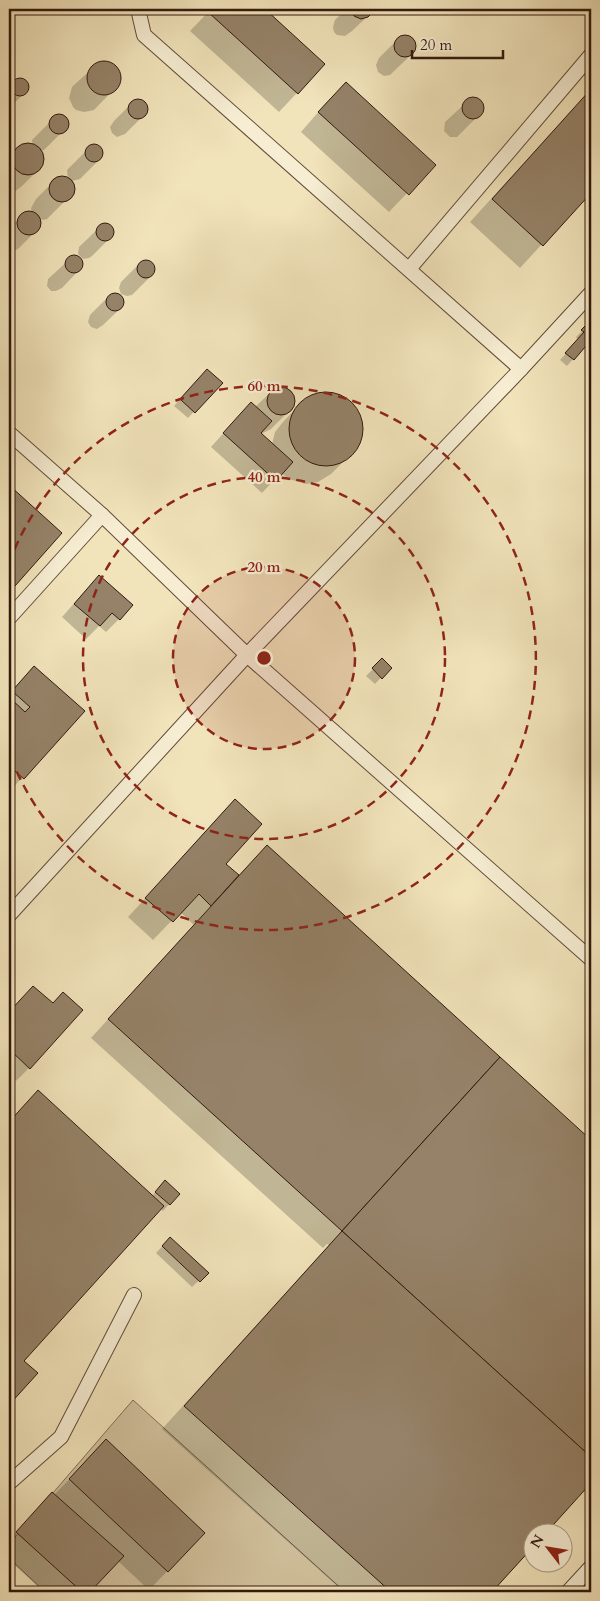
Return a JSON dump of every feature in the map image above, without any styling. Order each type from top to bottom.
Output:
[{"type":"lane","points":[[138,9],[144,35],[521,369]]},
{"type":"lane","points":[[409,269],[591,54]]},
{"type":"lane","points":[[9,915],[246,655],[521,369],[591,293]]},
{"type":"lane","points":[[9,433],[102,515],[246,655],[591,959]]},
{"type":"lane","points":[[9,618],[102,515]]},
{"type":"lane","points":[[9,1483],[61,1437],[134,1295]]},
{"type":"lane","points":[[568,1592],[591,1567]]},
{"type":"shaded area","points":[[133,1400],[345,1592],[45,1592],[9,1558],[9,1544]]},
{"type":"building","points":[[211,9],[265,9],[325,64],[298,94],[208,12]]},
{"type":"building","points":[[351,9],[373,9],[368,17],[361,19],[354,16]]},
{"type":"building","points":[[401,35],[409,35],[416,42],[416,50],[409,57],[401,57],[394,50],[394,42]]},
{"type":"building","points":[[104,61],[116,66],[121,78],[116,90],[104,95],[92,90],[87,78],[92,66]]},
{"type":"building","points":[[20,78],[26,81],[29,87],[26,93],[20,96],[14,93],[11,87],[14,81]]},
{"type":"building","points":[[346,82],[436,165],[409,195],[318,112]]},
{"type":"building","points":[[591,89],[591,193],[543,246],[492,199]]},
{"type":"building","points":[[469,97],[477,97],[484,104],[484,112],[477,119],[469,119],[462,112],[462,104]]},
{"type":"building","points":[[138,99],[145,102],[148,109],[145,116],[138,119],[131,116],[128,109],[131,102]]},
{"type":"building","points":[[59,114],[66,117],[69,124],[66,131],[59,134],[52,131],[49,124],[52,117]]},
{"type":"building","points":[[28,143],[34,144],[39,148],[43,153],[43,165],[39,170],[34,174],[28,175],[22,174],[17,170],[13,165],[12,159],[13,153],[17,148],[22,144]]},
{"type":"building","points":[[90,144],[98,144],[103,149],[101,160],[90,162],[85,157],[85,149]]},
{"type":"building","points":[[62,176],[71,180],[75,189],[71,198],[62,202],[53,198],[49,189],[53,180]]},
{"type":"building","points":[[9,181],[14,193],[9,205]]},
{"type":"building","points":[[29,211],[37,215],[41,223],[37,231],[29,235],[21,231],[17,223],[21,215]]},
{"type":"building","points":[[105,223],[113,228],[114,232],[109,240],[105,241],[97,236],[96,232],[101,224]]},
{"type":"building","points":[[74,255],[80,258],[83,264],[80,270],[74,273],[68,270],[65,264],[68,258]]},
{"type":"building","points":[[142,260],[150,260],[155,265],[153,276],[142,278],[137,273],[137,265]]},
{"type":"building","points":[[111,293],[119,293],[124,298],[122,309],[111,311],[106,306],[106,298]]},
{"type":"building","points":[[589,322],[591,324],[591,340],[574,360],[565,353],[584,332],[581,330]]},
{"type":"building","points":[[207,369],[223,383],[195,413],[180,399]]},
{"type":"building","points":[[281,387],[291,391],[295,401],[291,411],[281,415],[271,411],[267,401],[271,391]]},
{"type":"building","points":[[326,392],[340,395],[352,403],[360,415],[363,429],[360,443],[352,455],[340,463],[326,466],[312,463],[300,455],[292,443],[289,429],[292,415],[300,403],[312,395]]},
{"type":"building","points":[[251,402],[272,421],[261,433],[293,462],[276,481],[223,433]]},
{"type":"building","points":[[9,485],[62,533],[15,586],[9,580]]},
{"type":"building","points":[[99,575],[133,605],[120,620],[112,613],[100,626],[74,604]]},
{"type":"building","points":[[382,658],[392,668],[382,679],[372,668]]},
{"type":"building","points":[[34,666],[85,711],[24,779],[9,766],[9,697],[25,712],[30,707],[12,691]]},
{"type":"building","points":[[235,799],[262,824],[226,864],[239,875],[211,906],[199,894],[173,922],[145,898]]},
{"type":"building","points":[[267,845],[500,1057],[342,1231],[108,1019]]},
{"type":"building","points":[[33,986],[53,1003],[63,992],[83,1010],[30,1069],[9,1049],[9,1012]]},
{"type":"building","points":[[500,1057],[591,1140],[591,1457],[342,1231]]},
{"type":"building","points":[[38,1090],[164,1206],[24,1361],[38,1373],[9,1405],[9,1122]]},
{"type":"building","points":[[165,1180],[180,1194],[170,1205],[155,1192]]},
{"type":"building","points":[[342,1231],[591,1457],[591,1483],[554,1524],[522,1524],[522,1559],[492,1592],[391,1592],[184,1406]]},
{"type":"building","points":[[170,1237],[209,1273],[200,1282],[162,1246]]},
{"type":"building","points":[[106,1439],[205,1533],[168,1572],[69,1479]]},
{"type":"building","points":[[52,1492],[124,1556],[90,1592],[82,1592],[16,1532]]}]
